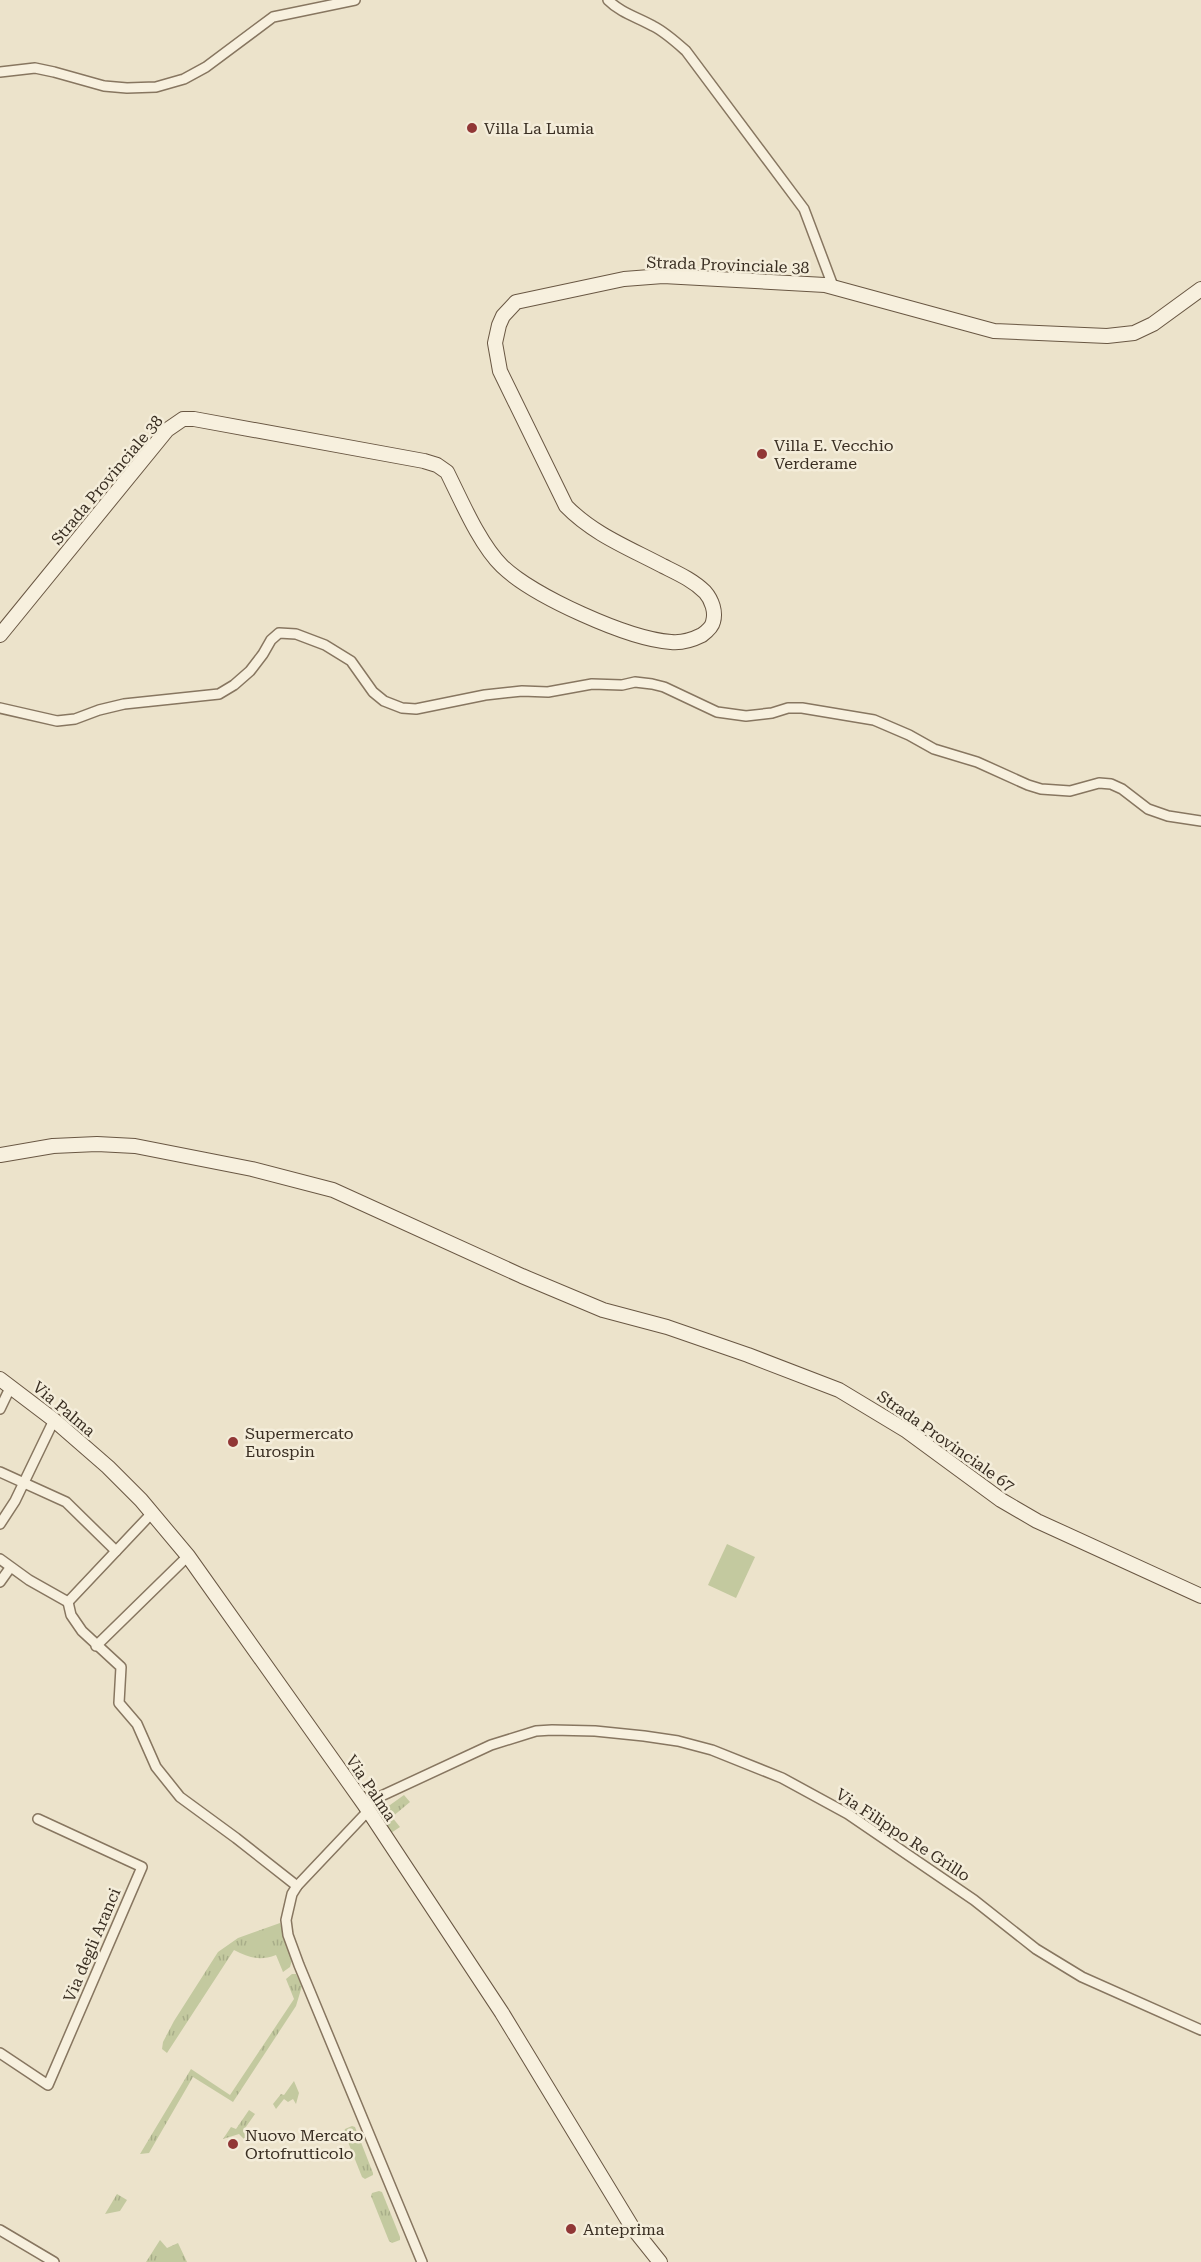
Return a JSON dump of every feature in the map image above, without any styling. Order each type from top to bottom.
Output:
[{"type":"street","points":[[0,72],[34,68],[105,86],[156,87],[184,79],[207,67],[273,17],[355,0]]},
{"type":"street","points":[[608,0],[626,14],[669,35],[686,51],[804,209],[833,286]]},
{"type":"street","name":"Strada Provinciale 38","points":[[0,635],[167,430],[183,419],[195,419],[437,465],[447,472],[490,553],[520,581],[600,622],[671,642],[684,642],[706,633],[713,623],[712,602],[686,577],[581,522],[567,506],[500,371],[495,343],[498,325],[502,316],[516,302],[624,279],[663,276],[833,286],[994,332],[1107,336],[1134,333],[1153,324],[1201,289]]},
{"type":"street","points":[[0,708],[57,721],[75,719],[124,704],[219,693],[234,685],[249,671],[263,654],[271,639],[279,633],[287,633],[297,634],[326,645],[351,661],[373,692],[392,706],[416,709],[485,695],[522,691],[548,692],[592,684],[622,685],[635,682],[652,684],[664,687],[717,712],[746,716],[772,713],[788,708],[802,708],[874,720],[934,749],[977,762],[1028,785],[1041,789],[1070,791],[1099,783],[1111,784],[1122,789],[1148,809],[1168,816],[1201,821]]},
{"type":"street","name":"Strada Provinciale 67","points":[[0,1155],[53,1146],[97,1144],[135,1146],[252,1169],[333,1190],[522,1276],[603,1310],[748,1355],[839,1389],[907,1431],[1001,1500],[1037,1521],[1201,1596]]},
{"type":"street","points":[[0,1409],[5,1382]]},
{"type":"street","name":"Via Palma","points":[[5,1382],[54,1420],[108,1467],[152,1513],[188,1556],[366,1808],[502,2013],[632,2227],[660,2262]]},
{"type":"street","points":[[0,1524],[24,1483],[54,1420]]},
{"type":"street","points":[[0,1472],[66,1502],[116,1551]]},
{"type":"street","points":[[68,1602],[152,1513]]},
{"type":"street","points":[[96,1646],[188,1556]]},
{"type":"street","points":[[0,1559],[10,1568],[68,1602]]},
{"type":"street","points":[[0,1582],[10,1568]]},
{"type":"street","points":[[68,1602],[70,1615],[96,1646],[121,1667],[119,1703],[137,1724],[156,1767],[180,1797],[297,1886]]},
{"type":"street","name":"Via Filippo Re Grillo","points":[[366,1808],[491,1744],[536,1731],[595,1731],[690,1744],[712,1750],[782,1778],[848,1814],[974,1900],[1036,1949],[1082,1977],[1201,2031]]},
{"type":"street","points":[[366,1808],[297,1886],[288,1907],[286,1920],[288,1935],[422,2262]]},
{"type":"street","name":"Via degli Aranci","points":[[0,2053],[48,2085],[142,1867],[38,1819]]},
{"type":"street","points":[[0,2230],[54,2262]]},
{"type":"green space","points":[[727,1544],[755,1557],[736,1598],[708,1585]]},
{"type":"green space","points":[[404,1795],[410,1802],[392,1817],[400,1827],[391,1833],[379,1815]]},
{"type":"green space","points":[[280,1923],[292,1960],[290,1967],[283,1972],[276,1955],[255,1958],[234,1950],[167,2053],[162,2049],[163,2042],[174,2021],[218,1952],[238,1938]]},
{"type":"green space","points":[[296,1974],[302,1986],[296,2006],[233,2102],[193,2077],[149,2153],[140,2154],[191,2069],[230,2095],[294,1999],[286,1979]]},
{"type":"green space","points":[[294,2081],[299,2093],[296,2104],[293,2099],[288,2102],[284,2099],[276,2109],[273,2104],[281,2094],[284,2095]]},
{"type":"green space","points":[[249,2110],[255,2114],[243,2131],[247,2138],[244,2139],[239,2134],[223,2139],[231,2127],[236,2129]]},
{"type":"green space","points":[[352,2126],[355,2127],[373,2173],[365,2179],[362,2177],[344,2132]]},
{"type":"green space","points":[[382,2192],[400,2237],[400,2240],[392,2243],[389,2241],[371,2196],[372,2193]]},
{"type":"green space","points":[[117,2194],[127,2200],[120,2211],[105,2214]]},
{"type":"green space","points":[[160,2240],[167,2248],[178,2243],[187,2262],[146,2262]]},
{"type":"place","name":"Villa La Lumia","points":[[472,128]]},
{"type":"place","name":"Villa E. Vecchio Verderame","points":[[762,454]]},
{"type":"place","name":"Supermercato Eurospin","points":[[233,1442]]},
{"type":"place","name":"Nuovo Mercato Ortofrutticolo","points":[[233,2144]]},
{"type":"place","name":"Anteprima","points":[[571,2229]]}]
